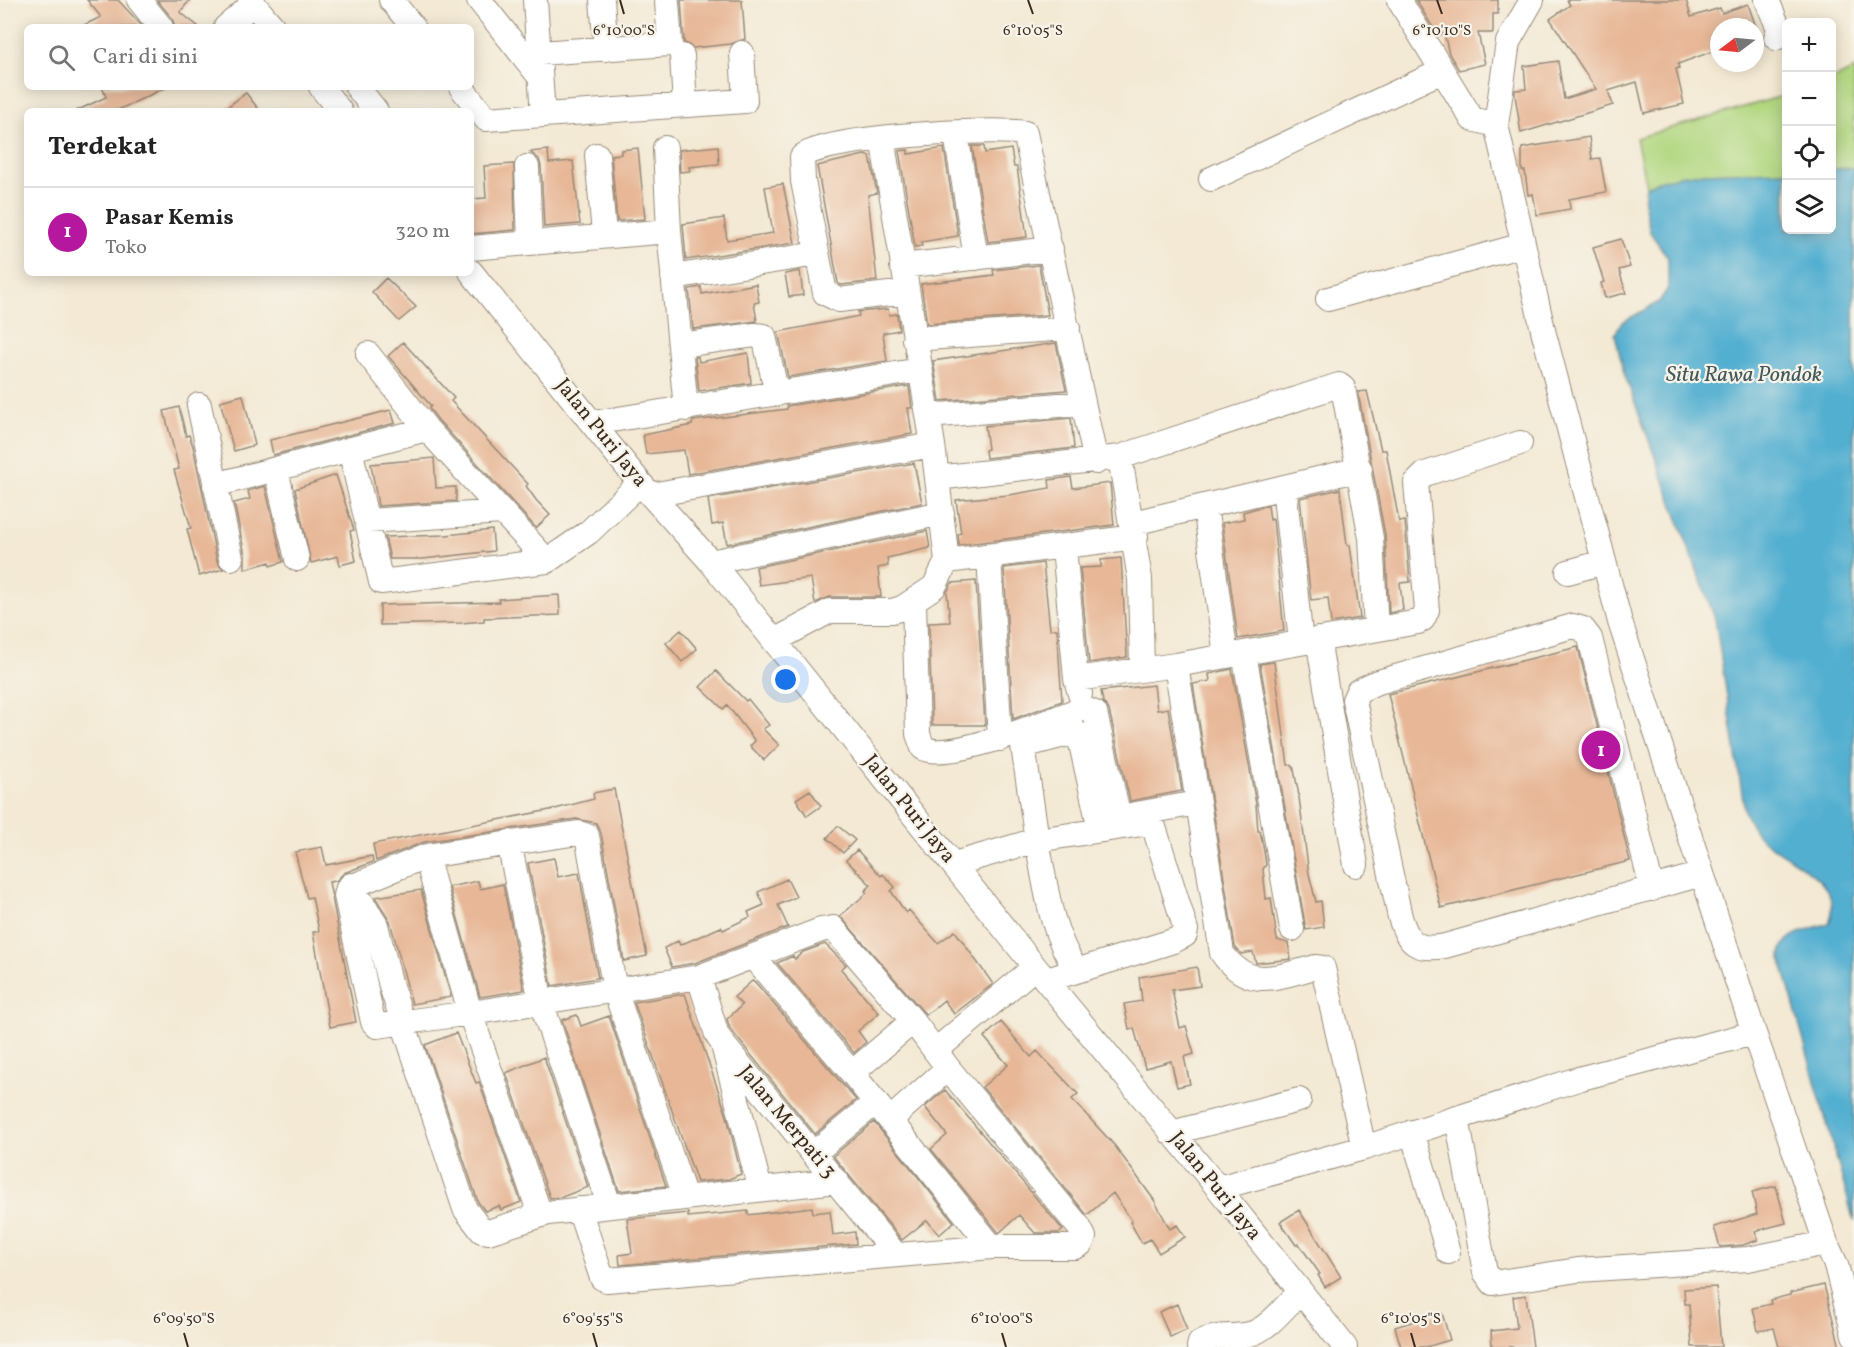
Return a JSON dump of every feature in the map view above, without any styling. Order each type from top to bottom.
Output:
[{"type":"street","points":[[139,0],[159,24]]},
{"type":"street","points":[[391,0],[411,24]]},
{"type":"street","points":[[479,0],[540,65]]},
{"type":"street","points":[[535,0],[543,115]]},
{"type":"street","points":[[602,0],[606,49]]},
{"type":"street","points":[[1399,0],[1472,119],[1496,125]]},
{"type":"street","points":[[1532,0],[1508,42],[1496,125],[1544,334],[1620,622],[1754,1033],[1831,1253],[1854,1335]]},
{"type":"street","points":[[1767,0],[1779,29],[1776,38]]},
{"type":"street","points":[[230,23],[252,2],[270,24]]},
{"type":"street","points":[[540,65],[606,49],[670,44],[667,2]]},
{"type":"street","points":[[463,90],[486,119],[745,101],[742,53]]},
{"type":"street","points":[[682,56],[685,105]]},
{"type":"street","points":[[1211,179],[1442,71]]},
{"type":"street","points":[[359,90],[374,108]]},
{"type":"street","points":[[906,292],[834,300],[825,293],[803,181],[802,157],[812,149],[882,138],[1004,131],[1027,134],[1096,462]]},
{"type":"street","points":[[956,134],[976,258]]},
{"type":"street","points":[[774,641],[831,611],[892,611],[914,602],[934,587],[947,561],[933,445],[882,138]]},
{"type":"street","points":[[665,148],[669,231],[686,409]]},
{"type":"street","points":[[597,155],[604,234]]},
{"type":"street","points":[[526,167],[530,242]]},
{"type":"street","points":[[474,248],[604,234],[669,231]]},
{"type":"street","points":[[1328,299],[1523,245]]},
{"type":"street","points":[[902,266],[1052,249]]},
{"type":"street","points":[[673,277],[817,254]]},
{"type":"street","name":"Jalan Puri Jaya","points":[[474,276],[593,423],[639,492],[711,562],[954,864],[1034,976],[1218,1188],[1345,1347]]},
{"type":"street","points":[[914,339],[1068,327]]},
{"type":"street","points":[[680,345],[760,335],[766,342],[777,394]]},
{"type":"street","points":[[368,354],[427,429],[547,561]]},
{"type":"street","points":[[593,423],[920,370]]},
{"type":"street","points":[[937,478],[1120,458],[1339,385],[1343,388],[1360,469],[1371,538],[1376,629]]},
{"type":"street","points":[[928,416],[1083,403]]},
{"type":"street","points":[[199,405],[231,558]]},
{"type":"street","points":[[216,485],[427,429]]},
{"type":"street","points":[[1076,679],[1176,665],[1418,622],[1423,619],[1427,610],[1416,483],[1425,474],[1520,443]]},
{"type":"street","points":[[350,449],[381,582],[547,561],[589,532],[639,492],[933,445]]},
{"type":"street","points":[[1120,458],[1134,530],[1140,579],[1142,669]]},
{"type":"street","points":[[947,561],[1064,547],[1134,530],[1205,506],[1360,469]]},
{"type":"street","points":[[276,470],[297,559]]},
{"type":"street","points":[[1284,487],[1310,640],[1356,865]]},
{"type":"street","points":[[1205,506],[1292,929]]},
{"type":"street","points":[[368,521],[501,512]]},
{"type":"street","points":[[711,562],[942,513]]},
{"type":"street","points":[[1064,547],[1076,679],[1083,708]]},
{"type":"street","points":[[989,556],[1000,740]]},
{"type":"street","points":[[1568,572],[1604,562]]},
{"type":"street","points":[[914,602],[918,734],[922,748],[935,751],[1000,740],[1083,708],[1095,713],[1118,813],[1125,816],[1197,803]]},
{"type":"street","points":[[1620,622],[1583,629],[1573,626],[1366,686],[1354,696],[1400,917],[1405,932],[1413,943],[1427,949],[1652,889],[1702,873]]},
{"type":"street","points":[[1583,629],[1590,638],[1652,889]]},
{"type":"street","points":[[1176,665],[1222,952],[1230,966],[1240,974],[1258,979],[1315,967],[1323,968],[1364,1148]]},
{"type":"street","points":[[1077,971],[1062,950],[1054,929],[1037,840],[1023,746],[1076,732],[1079,735],[1100,829]]},
{"type":"street","points":[[814,1153],[883,1111],[941,1060],[994,1004],[1034,976],[1077,971],[1179,939],[1186,930],[1154,827],[1143,822],[1037,840],[954,864]]},
{"type":"street","points":[[579,1209],[602,1278],[607,1280],[992,1247],[1075,1247],[1083,1241],[1084,1233],[941,1060],[913,1021],[833,928],[821,930],[699,977],[615,990],[470,1013],[377,1026],[373,1022],[346,896],[351,885],[426,856],[578,833],[587,836],[615,990],[685,1197]]},
{"type":"street","points":[[509,842],[541,1002],[609,1206]]},
{"type":"street","points":[[426,856],[470,1013],[540,1214]]},
{"type":"street","points":[[753,957],[852,1073],[992,1247]]},
{"type":"street","name":"Jalan Merpati 3","points":[[699,977],[717,1035],[723,1044],[896,1255]]},
{"type":"street","points":[[852,1073],[913,1021]]},
{"type":"street","points":[[403,1022],[470,1218],[482,1231],[488,1232],[540,1214],[837,1181]]},
{"type":"street","points":[[1218,1188],[1364,1148],[1578,1079],[1754,1033]]},
{"type":"street","points":[[723,1044],[760,1189]]},
{"type":"street","points":[[1171,1133],[1299,1100]]},
{"type":"street","points":[[1457,1118],[1485,1272],[1493,1283],[1578,1270],[1831,1253]]},
{"type":"street","points":[[1412,1132],[1448,1252]]},
{"type":"street","points":[[1199,1345],[1209,1338],[1249,1334],[1262,1329],[1300,1292]]},
{"type":"green space","points":[[1854,69],[1854,168],[1836,169],[1836,78]]},
{"type":"green space","points":[[1782,96],[1782,171],[1696,174],[1661,180],[1646,186],[1636,138]]},
{"type":"water","name":"Situ Rawa Pondok","points":[[1854,168],[1854,1221],[1781,959],[1785,943],[1790,938],[1829,923],[1832,908],[1830,895],[1811,873],[1760,837],[1752,828],[1745,813],[1715,619],[1624,373],[1615,334],[1621,323],[1659,302],[1668,288],[1668,258],[1650,232],[1644,202],[1646,186],[1661,180],[1696,174],[1782,171],[1782,234],[1836,234],[1836,169]]},
{"type":"building","points":[[87,0],[118,0],[140,24],[86,24],[101,17]]},
{"type":"building","points":[[157,0],[190,0],[180,12],[195,24],[174,24],[172,18]]},
{"type":"building","points":[[681,0],[742,0],[745,39],[731,44],[693,48],[684,42]]},
{"type":"building","points":[[1416,0],[1498,0],[1498,14],[1493,14],[1493,33],[1478,33],[1485,64],[1459,70],[1449,54],[1444,33],[1438,36]]},
{"type":"building","points":[[1567,0],[1686,0],[1691,17],[1720,8],[1722,13],[1748,4],[1753,18],[1710,18],[1710,52],[1678,64],[1679,68],[1676,69],[1684,104],[1644,113],[1637,82],[1608,91],[1613,105],[1521,133],[1515,90],[1526,89],[1524,66],[1558,61],[1564,99],[1596,89],[1550,19],[1570,5]]},
{"type":"building","points":[[103,90],[161,90],[122,108],[82,108],[106,97]]},
{"type":"building","points":[[246,93],[258,108],[226,108]]},
{"type":"building","points":[[1589,137],[1592,159],[1600,158],[1606,192],[1569,199],[1570,209],[1537,215],[1533,194],[1528,195],[1525,171],[1522,171],[1522,148]]},
{"type":"building","points":[[718,146],[719,164],[689,167],[690,171],[680,172],[679,150]]},
{"type":"building","points":[[972,146],[984,146],[985,153],[1011,149],[1014,167],[1017,167],[1027,237],[988,242]]},
{"type":"building","points":[[638,148],[645,219],[617,221],[611,155],[621,154],[621,150]]},
{"type":"building","points":[[944,148],[958,236],[921,242],[922,246],[915,247],[899,151],[908,150],[908,154]]},
{"type":"building","points":[[548,150],[549,163],[573,161],[580,224],[544,227],[541,166],[539,159],[530,152]]},
{"type":"building","points":[[864,155],[870,156],[877,193],[868,195],[877,281],[841,285],[838,283],[817,166]]},
{"type":"building","points":[[514,164],[515,230],[474,234],[474,199],[486,198],[484,166]]},
{"type":"building","points":[[783,184],[795,243],[686,260],[683,224],[724,218],[727,240],[773,233],[765,187]]},
{"type":"building","points":[[1621,239],[1630,267],[1619,270],[1626,293],[1605,298],[1601,283],[1604,282],[1593,247]]},
{"type":"building","points":[[1039,265],[1048,315],[927,324],[921,284],[994,275],[993,270]]},
{"type":"building","points":[[800,271],[803,295],[789,297],[785,274]]},
{"type":"building","points":[[386,278],[416,307],[399,321],[372,292]]},
{"type":"building","points":[[756,284],[759,302],[754,303],[757,321],[693,329],[689,289],[701,287],[702,294]]},
{"type":"building","points":[[888,309],[889,315],[897,314],[899,330],[883,333],[887,361],[788,377],[778,332],[859,316],[858,312]]},
{"type":"building","points":[[403,342],[454,398],[451,401],[528,484],[526,486],[550,515],[536,528],[438,420],[429,408],[431,406],[388,356]]},
{"type":"building","points":[[1056,343],[1066,390],[940,401],[933,361]]},
{"type":"building","points":[[748,353],[751,383],[699,391],[695,357],[698,357],[699,362]]},
{"type":"building","points":[[909,386],[912,408],[908,408],[912,434],[688,474],[684,450],[646,454],[643,435],[692,425],[693,421],[787,409],[787,406]]},
{"type":"building","points":[[1367,391],[1381,450],[1386,450],[1399,522],[1405,521],[1410,582],[1400,583],[1403,610],[1389,613],[1385,535],[1358,392]]},
{"type":"building","points":[[243,395],[255,445],[234,451],[220,401]]},
{"type":"building","points":[[179,407],[186,436],[189,435],[193,446],[217,561],[223,569],[199,576],[187,529],[191,528],[174,470],[179,469],[164,411]]},
{"type":"building","points":[[391,410],[395,423],[273,455],[270,440]]},
{"type":"building","points":[[1071,418],[1074,448],[986,458],[985,450],[988,449],[985,426]]},
{"type":"building","points":[[434,458],[436,488],[456,487],[456,501],[378,506],[371,464]]},
{"type":"building","points":[[914,463],[922,503],[727,544],[723,523],[712,525],[708,499]]},
{"type":"building","points":[[336,475],[354,530],[350,531],[356,561],[340,565],[338,556],[311,563],[295,489]]},
{"type":"building","points":[[1071,477],[1073,488],[1110,483],[1114,525],[959,545],[958,534],[961,533],[956,500],[1050,488],[1049,480]]},
{"type":"building","points":[[265,486],[283,562],[270,566],[270,562],[245,569],[245,555],[234,503],[250,499],[248,491]]},
{"type":"building","points":[[1340,489],[1360,618],[1331,623],[1328,598],[1311,600],[1300,498]]},
{"type":"building","points":[[1268,505],[1270,520],[1273,519],[1284,631],[1238,639],[1222,523],[1244,519],[1243,512]]},
{"type":"building","points":[[492,530],[494,551],[423,559],[390,559],[385,537],[446,535]]},
{"type":"building","points":[[927,531],[930,548],[887,558],[888,566],[878,568],[881,597],[830,597],[815,603],[811,578],[759,585],[756,567]]},
{"type":"building","points":[[1121,558],[1127,657],[1089,663],[1080,568],[1101,567],[1101,560]]},
{"type":"building","points":[[1043,563],[1050,629],[1057,629],[1062,701],[1013,719],[1004,568]]},
{"type":"building","points":[[976,581],[985,725],[932,725],[929,623],[950,622],[947,592],[952,583]]},
{"type":"building","points":[[559,595],[560,615],[484,618],[484,621],[461,623],[380,625],[380,605],[499,602],[499,599]]},
{"type":"building","points":[[681,630],[697,649],[682,662],[666,643]]},
{"type":"building","points":[[1578,647],[1630,861],[1441,908],[1388,694]]},
{"type":"building","points":[[1274,662],[1288,765],[1293,765],[1298,790],[1309,874],[1316,902],[1321,901],[1324,927],[1306,930],[1260,664]]},
{"type":"building","points":[[1232,669],[1256,804],[1258,831],[1260,831],[1264,851],[1266,899],[1271,898],[1277,940],[1288,943],[1291,959],[1256,963],[1253,952],[1241,954],[1235,947],[1193,684],[1210,681],[1209,674]]},
{"type":"building","points":[[716,671],[746,701],[748,699],[769,725],[763,729],[779,745],[764,760],[750,746],[755,741],[727,705],[723,709],[700,687]]},
{"type":"building","points":[[1154,685],[1157,710],[1168,708],[1182,791],[1130,801],[1109,710],[1103,702],[1101,691]]},
{"type":"building","points":[[614,789],[647,956],[624,961],[601,833],[596,823],[576,819],[424,842],[376,861],[373,844],[555,809],[594,799],[593,793]]},
{"type":"building","points":[[810,790],[821,806],[807,816],[796,799]]},
{"type":"building","points":[[838,826],[855,840],[843,853],[827,838]]},
{"type":"building","points":[[322,847],[326,865],[372,856],[373,862],[344,873],[336,881],[329,882],[356,1022],[330,1027],[313,932],[319,931],[312,897],[307,898],[295,852]]},
{"type":"building","points":[[857,850],[881,876],[883,874],[895,887],[891,891],[906,913],[909,910],[938,943],[955,931],[993,984],[954,1014],[944,1000],[926,1015],[840,916],[867,893],[865,891],[871,885],[846,860]]},
{"type":"building","points":[[554,858],[558,877],[579,873],[598,978],[552,986],[528,863]]},
{"type":"building","points":[[787,879],[796,897],[778,905],[788,927],[695,963],[672,967],[664,948],[678,941],[680,945],[721,927],[723,930],[750,917],[748,912],[764,905],[758,892]]},
{"type":"building","points":[[478,881],[480,889],[503,884],[524,990],[480,997],[449,887]]},
{"type":"building","points":[[421,890],[451,997],[412,1004],[390,921],[375,897]]},
{"type":"building","points":[[825,944],[846,965],[841,969],[879,1013],[858,1031],[866,1042],[854,1053],[777,963],[793,956],[795,959],[803,952]]},
{"type":"building","points":[[1197,967],[1200,986],[1172,990],[1180,1028],[1186,1026],[1194,1054],[1184,1057],[1190,1084],[1177,1087],[1171,1061],[1145,1068],[1134,1028],[1129,1029],[1124,1004],[1142,1001],[1139,977]]},
{"type":"building","points":[[752,981],[856,1100],[815,1134],[730,1029],[727,1019],[742,1005],[734,997]]},
{"type":"building","points":[[685,994],[727,1116],[741,1174],[729,1179],[697,1182],[634,1002]]},
{"type":"building","points":[[577,1015],[581,1026],[609,1016],[666,1186],[619,1191],[562,1020]]},
{"type":"building","points":[[1001,1022],[1031,1057],[1037,1051],[1078,1094],[1072,1099],[1115,1146],[1154,1200],[1170,1229],[1177,1225],[1185,1237],[1159,1253],[1150,1239],[1142,1243],[1130,1222],[1132,1221],[1113,1193],[1087,1215],[982,1087],[1008,1065],[984,1037]]},
{"type":"building","points":[[456,1033],[476,1083],[479,1082],[521,1202],[501,1210],[499,1206],[485,1211],[478,1202],[425,1045]]},
{"type":"building","points":[[544,1057],[588,1187],[562,1197],[550,1198],[506,1073]]},
{"type":"building","points":[[945,1090],[1063,1230],[1059,1233],[1035,1233],[1019,1215],[999,1233],[931,1149],[947,1135],[925,1107]]},
{"type":"building","points":[[874,1122],[954,1222],[939,1235],[927,1220],[902,1240],[833,1156]]},
{"type":"building","points":[[1776,1186],[1786,1223],[1755,1231],[1758,1240],[1743,1245],[1720,1247],[1714,1227],[1757,1214],[1752,1192]]},
{"type":"building","points":[[812,1207],[813,1213],[830,1211],[833,1235],[855,1232],[856,1244],[620,1265],[619,1255],[632,1253],[627,1219],[688,1213],[688,1217],[748,1211],[748,1215]]},
{"type":"building","points":[[1299,1210],[1341,1277],[1325,1287],[1318,1275],[1320,1274],[1280,1222]]},
{"type":"building","points":[[1824,1285],[1840,1347],[1779,1347],[1774,1328],[1758,1331],[1753,1308],[1771,1304],[1770,1300],[1790,1295],[1790,1293]]},
{"type":"building","points":[[1716,1287],[1721,1347],[1692,1347],[1689,1304],[1685,1304],[1684,1289]]},
{"type":"building","points":[[1526,1295],[1533,1347],[1492,1347],[1491,1331],[1517,1328],[1513,1297]]},
{"type":"building","points":[[1177,1304],[1187,1330],[1170,1337],[1159,1312]]},
{"type":"building","points":[[1442,1313],[1450,1340],[1426,1347],[1401,1347],[1395,1327]]},
{"type":"place","name":"Pasar Kemis","points":[[1601,750]]}]
